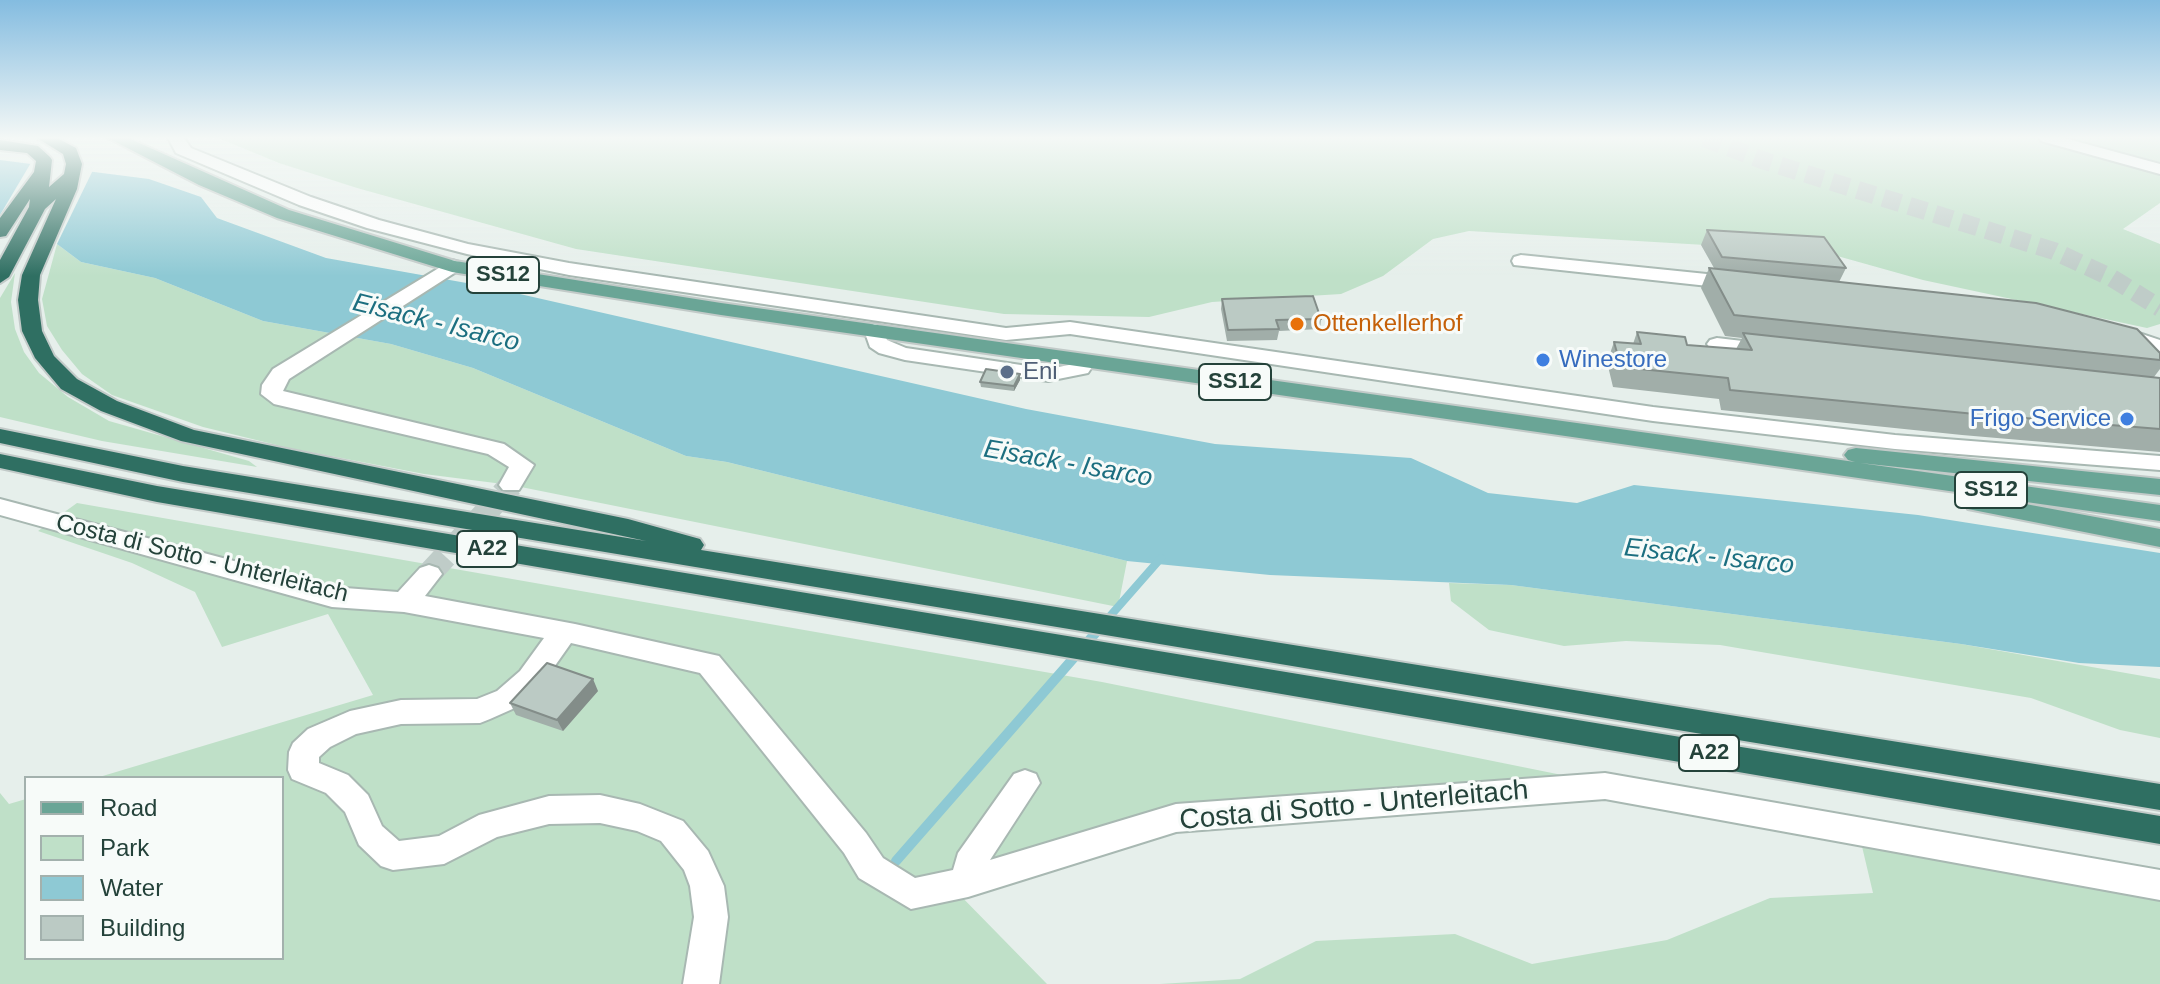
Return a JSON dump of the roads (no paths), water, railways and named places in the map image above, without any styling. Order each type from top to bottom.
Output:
[{"type":"highway","points":[[0,232],[31,184]]},
{"type":"highway","points":[[38,207],[40,184]]},
{"type":"highway","points":[[3,272],[38,207],[57,184]]},
{"type":"highway","points":[[70,184],[31,275],[28,300],[32,331],[45,358],[69,384],[151,424],[241,449],[628,527],[754,568]]},
{"type":"highway","name":"A22","points":[[0,436],[183,474],[2160,797]]},
{"type":"highway","name":"A22","points":[[0,461],[157,494],[2160,830]]},
{"type":"main road","name":"SS12","points":[[212,184],[283,214],[446,270],[2160,513]]},
{"type":"main road","points":[[1596,434],[1814,450],[2160,487]]},
{"type":"main road","points":[[1823,466],[1928,494],[2160,538]]},
{"type":"street","points":[[267,184],[305,201],[373,224],[467,249],[569,269],[1006,334],[1070,328],[1653,414],[1895,442],[2160,463]]},
{"type":"street","points":[[1521,261],[1754,284]]},
{"type":"street","points":[[446,270],[281,374],[273,385],[272,394],[282,399],[496,449],[522,465],[511,485]]},
{"type":"street","points":[[2095,325],[2160,347]]},
{"type":"street","points":[[1717,344],[1796,353]]},
{"type":"street","name":"Costa di Sotto - Unterleitach","points":[[0,507],[332,597],[404,602],[564,632],[709,664],[855,843],[871,868],[911,894],[968,882],[1176,818],[1605,786],[2160,885]]},
{"type":"street","points":[[404,602],[429,574]]},
{"type":"street","points":[[564,632],[530,679],[507,699],[480,711],[401,712],[350,723],[319,738],[304,752],[303,770],[337,784],[357,804],[370,835],[393,856],[444,850],[490,825],[549,810],[600,809],[640,818],[672,831],[696,861],[707,886],[711,917],[701,984]]},
{"type":"street","points":[[968,882],[970,863],[1025,783]]},
{"type":"water","name":"Eisack - Isarco","points":[[0,184],[163,184],[201,197],[217,218],[326,258],[489,287],[1026,409],[1215,444],[1411,458],[1488,493],[1577,503],[1634,485],[1918,515],[2160,553],[2160,667],[2079,663],[1961,644],[1511,585],[1270,575],[1127,561],[727,462],[686,456],[473,368],[391,344],[263,321],[155,278],[81,262],[57,244],[0,237]]},
{"type":"waterway","points":[[1104,623],[1161,558]]},
{"type":"waterway","points":[[896,861],[1106,621]]},
{"type":"tunnel","points":[[1839,184],[2054,251],[2112,278],[2160,308]]},
{"type":"tunnel","points":[[429,574],[511,485]]},
{"type":"place","name":"Ottenkellerhof","points":[[1297,324]]},
{"type":"place","name":"Winestore","points":[[1543,360]]},
{"type":"place","name":"Eni","points":[[1007,372]]},
{"type":"place","name":"Frigo Service","points":[[2127,419]]}]
